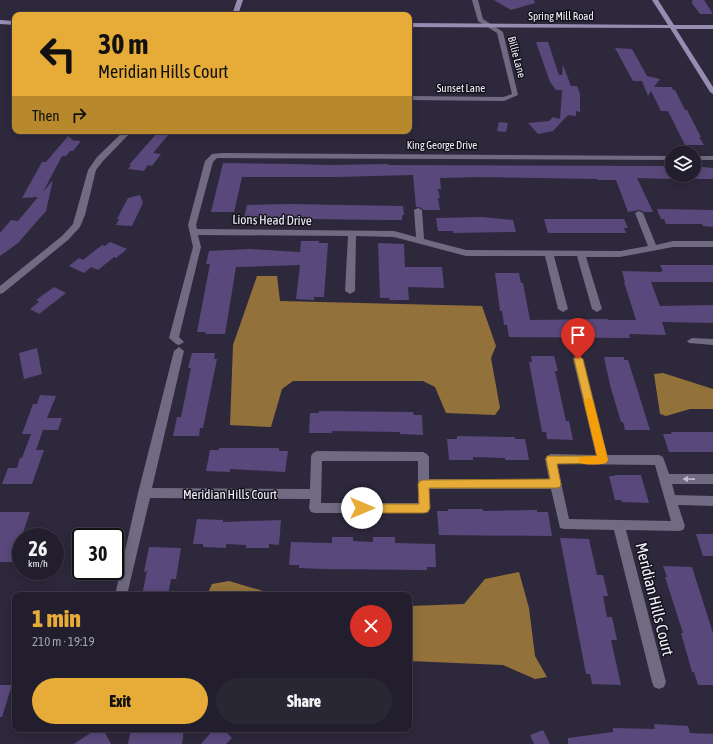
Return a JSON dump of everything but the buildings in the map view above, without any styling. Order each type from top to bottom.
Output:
[{"type":"street","points":[[236,12],[240,0]]},
{"type":"street","points":[[475,0],[480,20],[490,26]]},
{"type":"street","points":[[655,0],[713,92]]},
{"type":"street","points":[[0,22],[12,23]]},
{"type":"street","name":"Spring Mill Road","points":[[412,25],[713,27]]},
{"type":"street","name":"Billie Lane","points":[[490,26],[500,32],[516,92],[512,97]]},
{"type":"street","name":"Sunset Lane","points":[[412,98],[504,99],[512,97]]},
{"type":"street","points":[[0,291],[74,229],[81,216],[92,170],[100,159],[125,134]]},
{"type":"street","name":"King George Drive","points":[[193,232],[192,225],[209,161],[213,157],[222,155],[665,158]]},
{"type":"street","points":[[701,158],[713,158]]},
{"type":"street","points":[[418,210],[420,240]]},
{"type":"street","points":[[639,213],[653,248]]},
{"type":"street","points":[[121,592],[179,346],[174,338],[196,247],[193,232]]},
{"type":"street","name":"Lions Head Drive","points":[[193,232],[394,234],[466,253],[626,254],[673,244],[713,244]]},
{"type":"street","points":[[350,291],[352,234]]},
{"type":"street","points":[[549,254],[563,309]]},
{"type":"street","points":[[581,254],[597,309]]},
{"type":"street","points":[[692,342],[713,342]]},
{"type":"street","points":[[578,359],[603,460]]},
{"type":"street","points":[[317,456],[422,457],[423,484],[424,508],[315,508],[317,456]]},
{"type":"street","name":"Meridian Hills Court","points":[[551,459],[603,460],[659,460],[679,526],[564,524],[551,459]]},
{"type":"street","points":[[664,478],[713,479]]},
{"type":"street","points":[[423,484],[556,484]]},
{"type":"street","name":"Meridian Hills Court","points":[[144,493],[316,494]]},
{"type":"street","points":[[671,500],[713,501]]},
{"type":"street","name":"Meridian Hills Court","points":[[619,525],[659,682]]},
{"type":"shaded area","points":[[257,276],[277,276],[280,301],[482,306],[496,346],[491,358],[500,408],[495,415],[446,413],[435,387],[423,381],[293,381],[282,389],[271,427],[230,425],[233,345]]},
{"type":"shaded area","points":[[663,373],[713,389],[713,409],[690,409],[666,416],[660,414],[654,374]]},
{"type":"shaded area","points":[[519,572],[529,608],[535,656],[547,677],[535,679],[503,665],[412,661],[412,606],[464,604],[485,579]]},
{"type":"shaded area","points":[[229,581],[267,592],[208,592],[212,584]]},
{"type":"slow traffic","points":[[583,460],[603,460],[588,401]]},
{"type":"route","points":[[362,508],[424,508],[423,484],[556,484],[551,459],[603,460],[578,359]]}]
